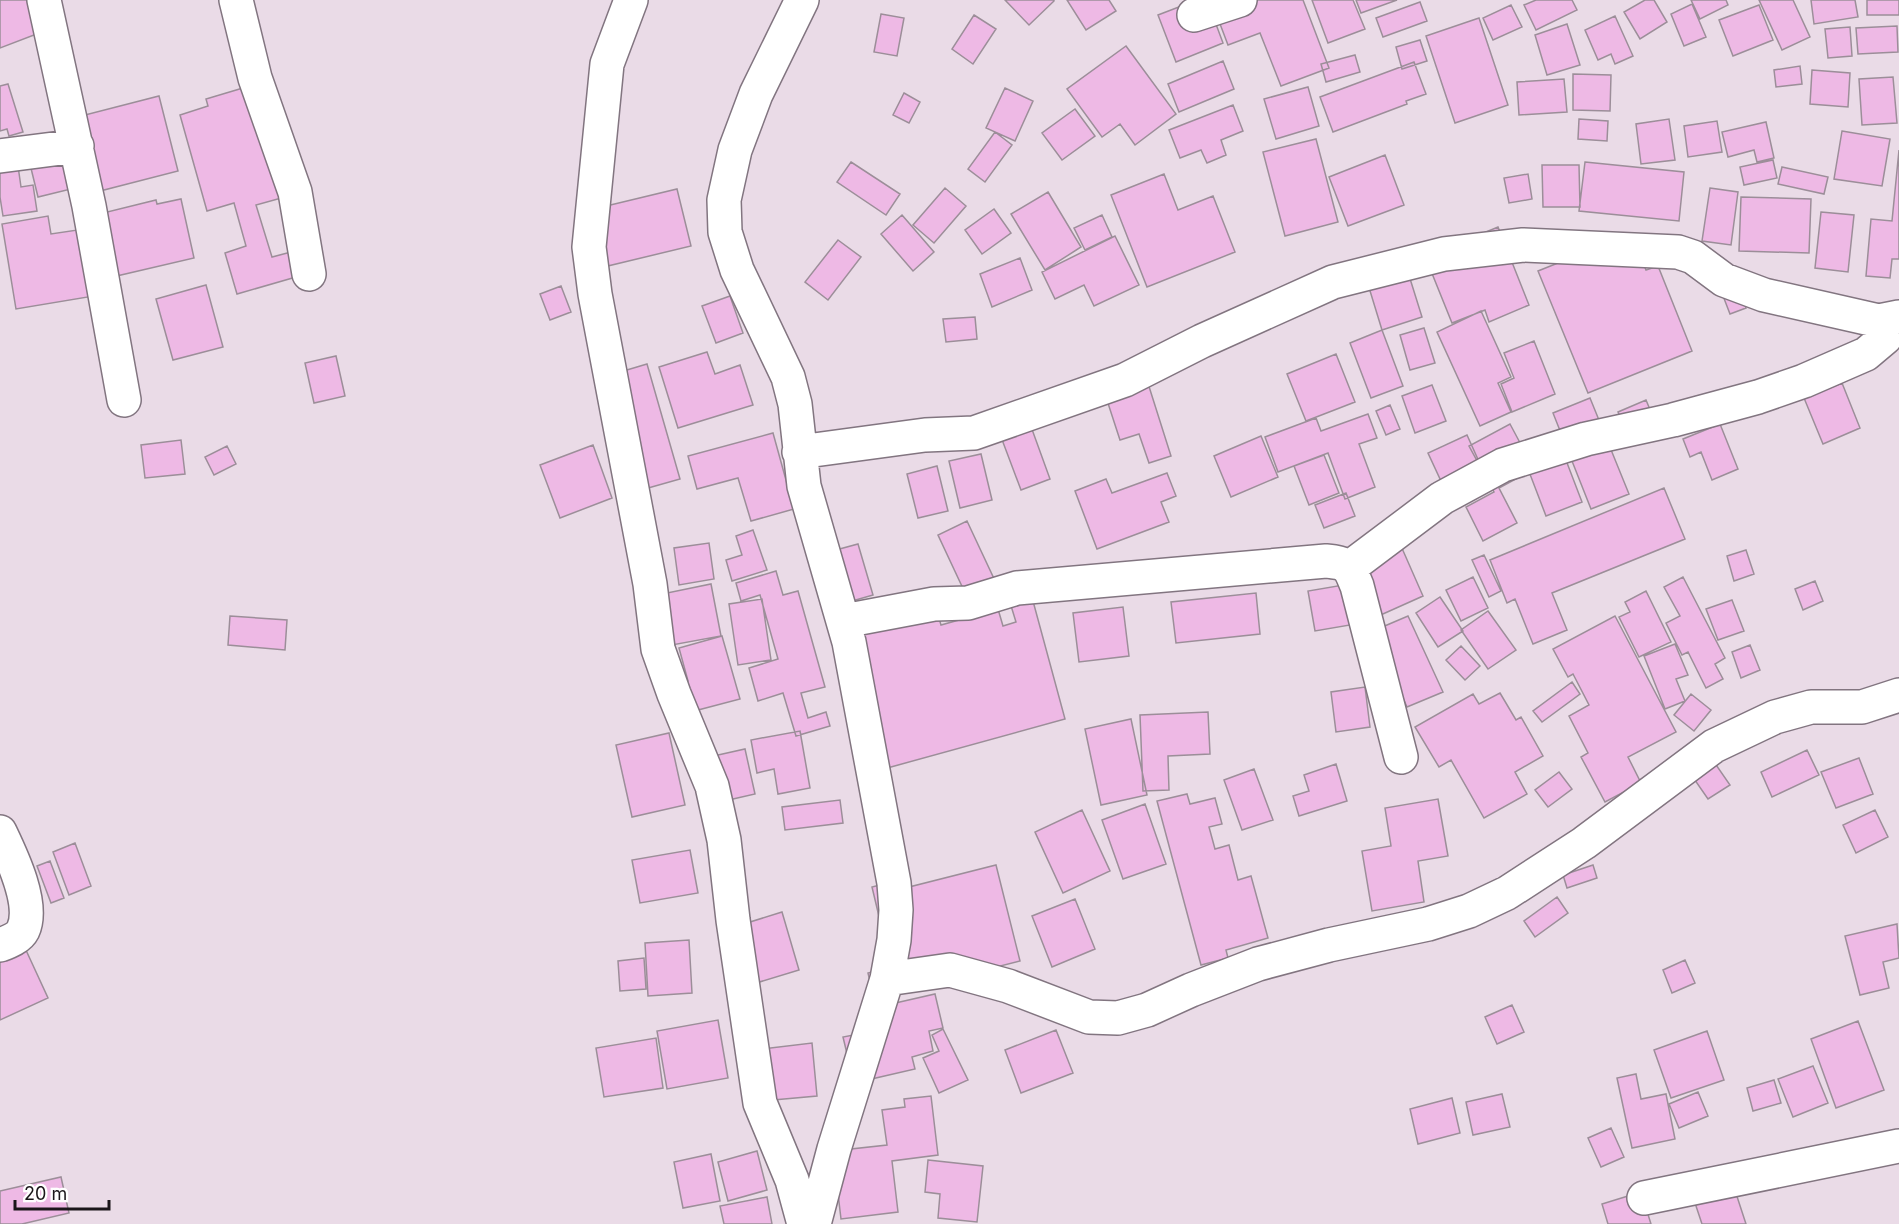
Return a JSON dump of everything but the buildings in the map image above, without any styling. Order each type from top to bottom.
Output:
[{"type":"street","points":[[44,0],[77,146],[124,400]]},
{"type":"street","points":[[236,0],[255,78],[295,192],[309,274]]},
{"type":"street","points":[[631,0],[606,64],[589,247],[595,294],[650,584],[658,649],[712,786],[724,840],[733,920],[760,1103],[792,1180],[804,1224]]},
{"type":"street","points":[[802,0],[735,150],[724,200],[725,232],[737,270],[788,377],[795,404],[804,486],[844,621],[894,883],[896,910],[894,940],[887,979],[834,1149],[814,1224]]},
{"type":"street","points":[[1194,15],[1240,0]]},
{"type":"street","points":[[0,156],[77,146]]},
{"type":"street","points":[[799,453],[925,435],[974,433],[1125,380],[1202,341],[1333,282],[1444,254],[1524,245],[1678,252],[1693,258],[1724,280],[1764,295],[1879,321],[1899,317]]},
{"type":"street","points":[[1349,568],[1454,490],[1503,465],[1586,439],[1673,420],[1758,397],[1804,381],[1866,354],[1885,338],[1899,317]]},
{"type":"street","points":[[844,621],[934,604],[968,603],[1017,588],[1326,561],[1342,562],[1349,568],[1357,586],[1401,758]]},
{"type":"street","points":[[887,979],[950,970],[1008,986],[1089,1017],[1118,1018],[1147,1010],[1258,964],[1329,945],[1428,924],[1469,911],[1508,893],[1584,843],[1714,746],[1775,717],[1802,709],[1862,707],[1899,695]]},
{"type":"street","points":[[0,831],[21,877],[26,916],[22,930],[15,938],[0,945]]},
{"type":"street","points":[[1644,1198],[1899,1146]]}]
